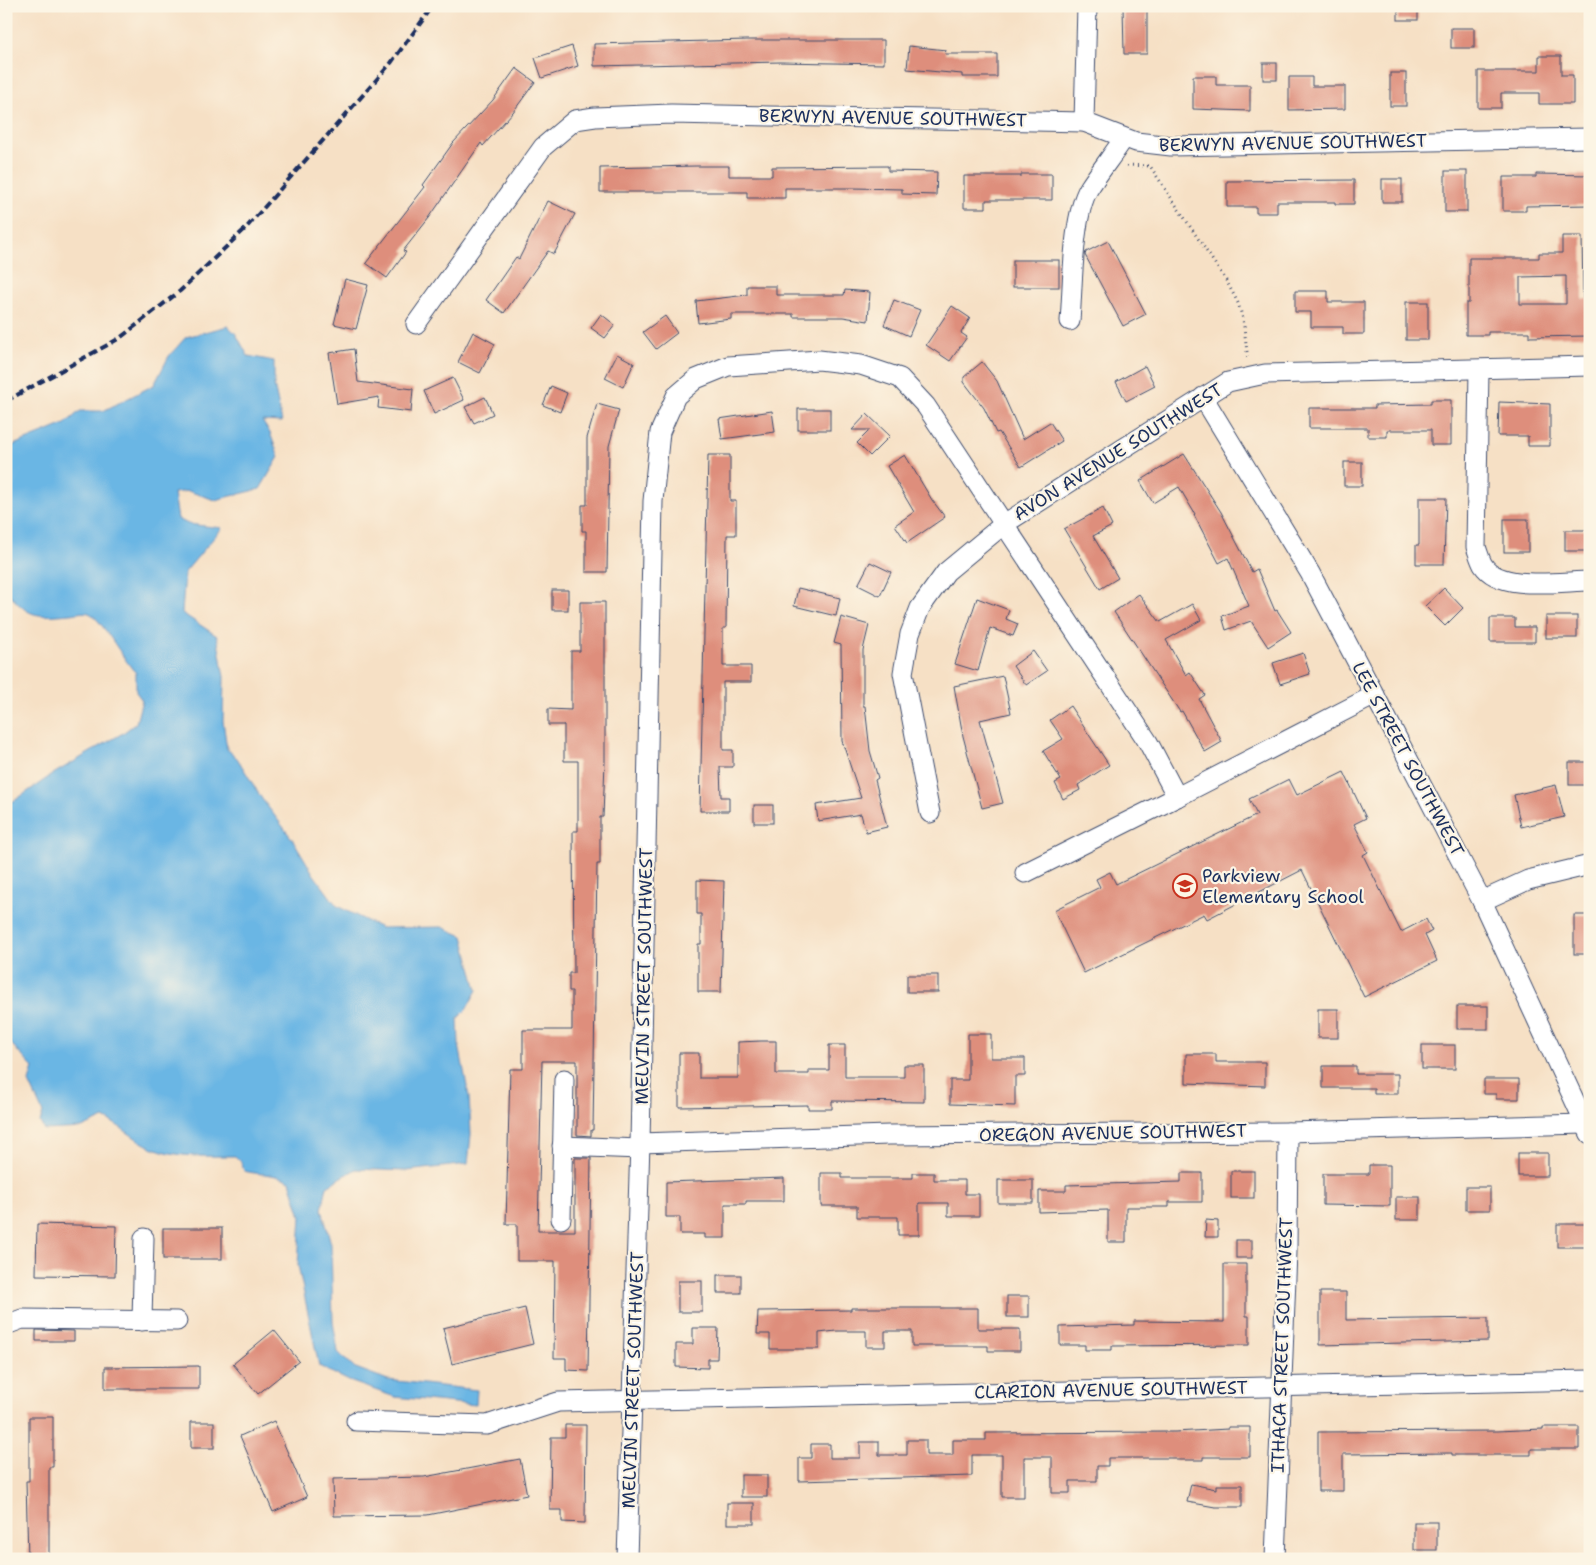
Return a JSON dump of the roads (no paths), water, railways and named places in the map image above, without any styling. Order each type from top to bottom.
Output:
[{"type":"street","points":[[1084,122],[1087,6]]},
{"type":"street","name":"BERWYN AVENUE SOUTHWEST","points":[[416,324],[543,147],[561,129],[575,120],[595,116],[671,114],[1084,122],[1136,142],[1171,146],[1590,138]]},
{"type":"street","points":[[1070,321],[1078,227],[1083,202],[1089,188],[1124,138]]},
{"type":"street","name":"MELVIN STREET SOUTHWEST","points":[[627,1559],[640,1146],[653,501],[660,432],[676,396],[696,379],[728,366],[819,360],[861,365],[900,378],[926,406],[1004,524]]},
{"type":"street","name":"AVON AVENUE SOUTHWEST","points":[[930,812],[903,673],[910,634],[920,608],[946,572],[1004,524],[1228,382],[1265,374],[1590,366]]},
{"type":"street","points":[[1480,370],[1476,547],[1484,566],[1495,575],[1512,582],[1590,581]]},
{"type":"street","name":"LEE STREET SOUTHWEST","points":[[1203,397],[1310,573],[1375,695],[1482,901],[1587,1129]]},
{"type":"street","points":[[1004,524],[1148,742],[1177,796]]},
{"type":"street","points":[[1025,873],[1375,695]]},
{"type":"street","points":[[1482,901],[1528,880],[1590,865]]},
{"type":"street","points":[[561,1219],[564,1079]]},
{"type":"street","name":"OREGON AVENUE SOUTHWEST","points":[[562,1146],[640,1146],[889,1135],[1587,1129]]},
{"type":"street","name":"ITHACA STREET SOUTHWEST","points":[[1275,1559],[1287,1252],[1288,1132]]},
{"type":"street","points":[[142,1321],[144,1238]]},
{"type":"street","points":[[6,1325],[22,1319],[177,1321]]},
{"type":"street","name":"CLARION AVENUE SOUTHWEST","points":[[356,1421],[488,1424],[558,1402],[1590,1380]]},
{"type":"water","points":[[228,326],[236,334],[248,356],[274,361],[274,385],[282,422],[262,421],[270,433],[279,457],[260,489],[215,500],[188,491],[174,493],[178,519],[188,524],[222,528],[185,572],[182,613],[217,636],[224,677],[223,721],[227,749],[237,758],[262,799],[293,840],[314,875],[337,906],[381,928],[442,927],[463,936],[477,990],[466,1010],[458,1018],[459,1045],[469,1097],[471,1134],[468,1164],[406,1171],[356,1169],[327,1186],[322,1209],[331,1244],[333,1322],[338,1352],[353,1367],[388,1380],[477,1390],[476,1405],[395,1397],[349,1381],[319,1366],[298,1265],[301,1216],[290,1181],[279,1177],[244,1171],[241,1162],[235,1156],[198,1156],[162,1151],[140,1141],[104,1118],[82,1128],[44,1130],[40,1122],[43,1113],[29,1082],[33,1068],[6,1038],[6,801],[14,801],[53,774],[123,733],[136,723],[142,700],[136,692],[136,673],[94,616],[84,612],[48,615],[33,614],[21,606],[6,590],[6,448],[65,424],[80,411],[103,411],[154,385],[169,356],[186,337]]},
{"type":"railway","points":[[6,401],[120,338],[180,291],[246,228],[391,63],[433,6]]},
{"type":"place","name":"Parkview Elementary School","points":[[1185,886]]}]
